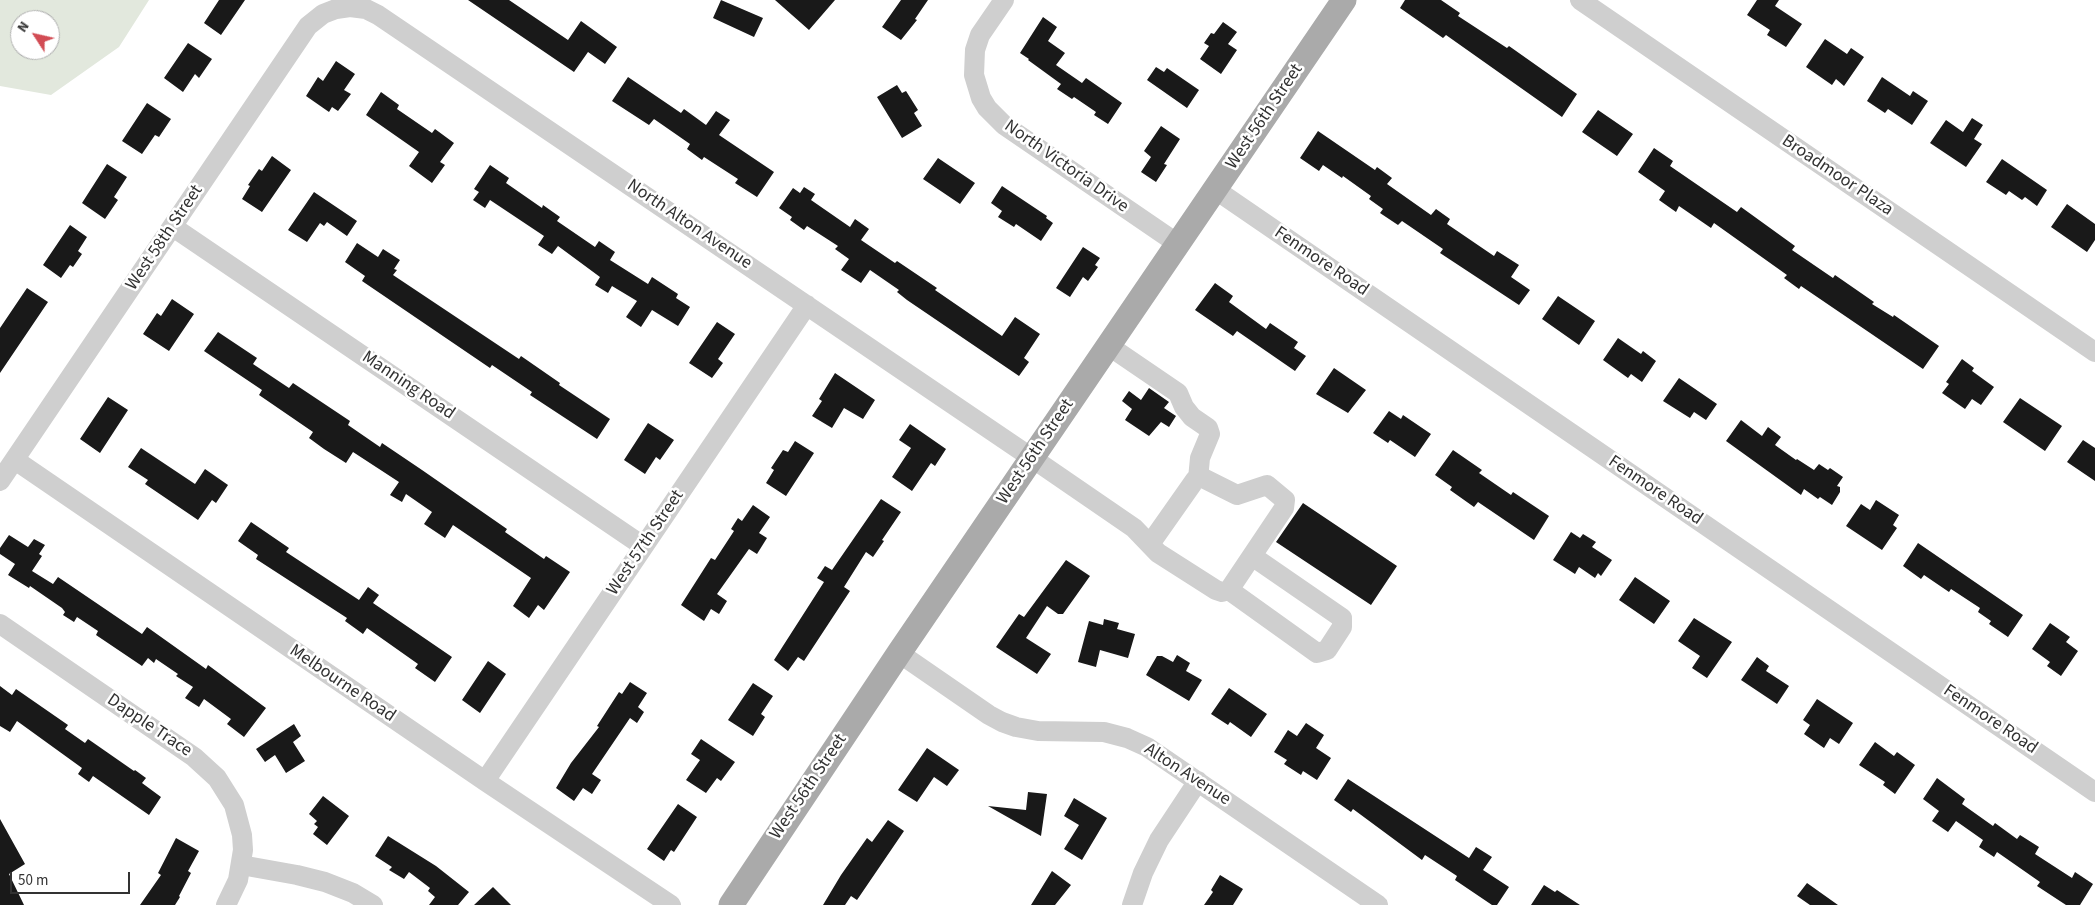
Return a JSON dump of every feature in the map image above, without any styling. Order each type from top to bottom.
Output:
[{"type":"main road","name":"West 56th Street","points":[[731,905],[899,653],[1344,0]]},
{"type":"street","name":"North Victoria Drive","points":[[1004,0],[978,40],[975,50],[974,75],[981,98],[987,108],[1000,122],[1178,244]]},
{"type":"street","name":"Broadmoor Plaza","points":[[1580,0],[2095,352]]},
{"type":"street","name":"West 58th Street","points":[[0,481],[308,26],[323,14],[341,8]]},
{"type":"street","name":"North Alton Avenue","points":[[341,8],[360,8],[378,15],[1134,528],[1158,552],[1216,590],[1222,592],[1229,590]]},
{"type":"street","name":"Fenmore Road","points":[[1216,190],[2095,792]]},
{"type":"street","name":"Manning Road","points":[[173,227],[644,546]]},
{"type":"street","name":"West 57th Street","points":[[485,781],[807,305]]},
{"type":"street","points":[[1109,346],[1178,393],[1184,407],[1192,417],[1208,428],[1210,434],[1200,458],[1198,479]]},
{"type":"street","name":"Melbourne Road","points":[[15,460],[485,781],[671,905]]},
{"type":"street","points":[[1150,544],[1195,480],[1207,479],[1237,496],[1267,485],[1285,500],[1284,508],[1229,590],[1316,653],[1326,650],[1342,628],[1342,618],[1252,556]]},
{"type":"street","name":"Dapple Trace","points":[[0,624],[207,766],[222,784],[234,805],[242,835],[241,865],[238,880],[226,905]]},
{"type":"street","name":"Alton Avenue","points":[[899,653],[1002,722],[1038,731],[1096,731],[1120,736],[1154,751],[1378,905]]},
{"type":"street","points":[[1132,905],[1143,873],[1159,840],[1198,781]]},
{"type":"street","points":[[241,865],[318,880],[346,890],[373,905]]},
{"type":"shaded area","points":[[0,0],[149,0],[119,47],[51,95],[0,86]]},
{"type":"building","points":[[219,0],[245,0],[221,35],[204,23]]},
{"type":"building","points":[[468,0],[509,0],[568,40],[581,21],[617,47],[605,64],[588,52],[574,72]]},
{"type":"building","points":[[721,0],[763,18],[754,37],[713,18]]},
{"type":"building","points":[[775,0],[835,0],[809,30]]},
{"type":"building","points":[[901,0],[928,0],[915,19],[917,20],[901,40],[882,27]]},
{"type":"building","points":[[1405,0],[1441,0],[1460,13],[1458,16],[1507,48],[1509,46],[1577,94],[1562,117],[1446,35],[1443,38],[1400,8]]},
{"type":"building","points":[[1757,0],[1779,0],[1775,6],[1802,24],[1786,47],[1767,35],[1770,30],[1747,15]]},
{"type":"building","points":[[1043,17],[1057,27],[1048,41],[1065,53],[1056,65],[1082,83],[1086,78],[1122,103],[1108,124],[1094,115],[1096,112],[1074,97],[1072,99],[1057,89],[1061,84],[1020,53]]},
{"type":"building","points":[[1223,22],[1237,32],[1228,44],[1237,50],[1221,74],[1200,59],[1209,46],[1204,43],[1211,33],[1214,34]]},
{"type":"building","points":[[1825,39],[1847,54],[1851,48],[1864,57],[1844,86],[1836,79],[1832,85],[1806,67]]},
{"type":"building","points":[[188,43],[212,59],[199,78],[195,74],[183,92],[164,78]]},
{"type":"building","points":[[336,61],[355,74],[344,90],[351,94],[338,111],[332,107],[329,112],[306,96],[318,77],[323,81]]},
{"type":"building","points":[[1156,67],[1164,72],[1167,68],[1199,90],[1187,108],[1147,80]]},
{"type":"building","points":[[628,77],[681,113],[684,109],[706,125],[716,111],[730,120],[719,135],[774,172],[757,197],[735,183],[738,179],[704,157],[702,160],[687,149],[690,144],[654,119],[649,125],[612,101]]},
{"type":"building","points":[[1882,77],[1910,96],[1913,91],[1928,101],[1912,125],[1888,109],[1885,113],[1867,101]]},
{"type":"building","points":[[897,85],[902,93],[906,91],[918,110],[914,113],[922,126],[902,138],[877,97]]},
{"type":"building","points":[[381,92],[399,105],[397,109],[432,133],[435,129],[454,143],[440,162],[445,165],[432,183],[409,166],[419,152],[366,115]]},
{"type":"building","points":[[147,103],[171,119],[159,137],[155,135],[142,154],[122,141]]},
{"type":"building","points":[[1598,110],[1633,134],[1617,156],[1582,132]]},
{"type":"building","points":[[1972,118],[1983,125],[1974,139],[1982,144],[1966,167],[1930,143],[1946,120],[1963,132]]},
{"type":"building","points":[[1161,126],[1180,139],[1164,164],[1167,165],[1156,182],[1141,172],[1151,157],[1144,151]]},
{"type":"building","points":[[1318,131],[1375,170],[1377,167],[1392,178],[1387,184],[1431,215],[1436,209],[1450,219],[1447,224],[1494,256],[1497,251],[1519,265],[1511,277],[1530,290],[1519,305],[1440,253],[1443,249],[1402,221],[1398,225],[1380,213],[1383,209],[1369,199],[1371,196],[1343,176],[1342,178],[1323,165],[1319,171],[1300,158]]},
{"type":"building","points":[[1654,148],[1673,161],[1670,166],[1737,212],[1741,207],[1795,246],[1792,250],[1833,278],[1835,275],[1874,302],[1872,304],[1893,317],[1894,315],[1939,346],[1923,369],[1801,286],[1799,289],[1784,278],[1787,275],[1714,223],[1711,228],[1679,206],[1676,212],[1659,200],[1665,191],[1638,172]]},
{"type":"building","points":[[272,156],[291,170],[262,212],[242,199],[250,186],[248,185],[259,169],[262,171]]},
{"type":"building","points":[[938,158],[975,183],[960,204],[923,179]]},
{"type":"building","points":[[2002,159],[2047,190],[2037,206],[2025,197],[2022,200],[2009,191],[2006,195],[1986,182]]},
{"type":"building","points":[[107,164],[127,177],[114,197],[118,200],[105,219],[82,203]]},
{"type":"building","points":[[490,165],[509,178],[506,183],[542,208],[543,205],[560,217],[557,221],[595,247],[599,241],[615,252],[610,260],[648,284],[652,277],[678,294],[676,298],[690,307],[678,326],[652,310],[641,327],[626,317],[637,301],[612,286],[608,293],[595,285],[600,277],[558,246],[552,254],[538,245],[544,236],[490,200],[485,208],[473,200],[479,192],[474,189]]},
{"type":"building","points":[[1002,186],[1047,216],[1046,218],[1053,223],[1041,241],[1016,224],[1014,227],[998,217],[1002,211],[991,203]]},
{"type":"building","points":[[804,187],[815,194],[811,200],[850,227],[855,219],[869,229],[861,240],[937,288],[935,290],[1002,336],[1015,317],[1040,334],[1024,358],[1029,362],[1019,376],[907,300],[897,292],[899,290],[870,270],[861,283],[841,270],[849,259],[835,249],[838,246],[807,226],[804,230],[790,220],[792,217],[779,208],[793,188],[800,193]]},
{"type":"building","points":[[314,192],[357,221],[347,236],[327,222],[324,226],[320,223],[307,242],[288,230]]},
{"type":"building","points":[[2067,204],[2095,224],[2095,240],[2087,252],[2051,227]]},
{"type":"building","points":[[70,225],[87,237],[78,251],[82,254],[73,267],[70,265],[61,278],[43,265]]},
{"type":"building","points":[[357,243],[378,257],[383,249],[400,260],[394,269],[397,270],[393,275],[519,359],[521,356],[560,383],[559,385],[610,419],[597,439],[530,395],[532,392],[492,365],[490,368],[362,281],[365,276],[345,262]]},
{"type":"building","points":[[1083,247],[1100,258],[1095,265],[1098,267],[1088,281],[1083,277],[1070,297],[1056,288]]},
{"type":"building","points":[[1215,283],[1233,296],[1229,302],[1266,329],[1270,323],[1298,342],[1294,348],[1306,356],[1295,371],[1237,331],[1233,336],[1195,310]]},
{"type":"building","points":[[27,288],[48,302],[0,373],[0,328]]},
{"type":"building","points":[[1558,296],[1595,321],[1579,345],[1542,319]]},
{"type":"building","points":[[172,299],[194,314],[169,351],[143,334],[157,313],[161,316]]},
{"type":"building","points":[[717,322],[735,334],[718,359],[723,363],[712,378],[689,363]]},
{"type":"building","points":[[218,332],[257,358],[253,364],[289,388],[293,383],[350,421],[348,425],[380,447],[382,443],[507,529],[505,532],[544,559],[546,556],[570,572],[544,610],[538,605],[529,618],[513,606],[531,578],[453,525],[445,538],[424,524],[432,512],[406,494],[402,502],[390,495],[399,482],[353,452],[346,463],[324,449],[309,438],[313,432],[259,395],[262,390],[204,351]]},
{"type":"building","points":[[1618,338],[1641,354],[1643,351],[1656,361],[1642,382],[1631,374],[1628,378],[1603,360]]},
{"type":"building","points":[[1962,359],[1974,368],[1972,371],[1994,387],[1981,405],[1972,399],[1965,409],[1942,393],[1949,384],[1946,382]]},
{"type":"building","points":[[1334,368],[1366,390],[1348,413],[1316,394]]},
{"type":"building","points":[[835,373],[875,400],[863,419],[844,408],[832,428],[812,416],[822,401],[819,399]]},
{"type":"building","points":[[1679,378],[1717,404],[1706,420],[1694,412],[1690,418],[1663,401]]},
{"type":"building","points":[[1149,388],[1169,402],[1164,408],[1176,416],[1169,427],[1161,422],[1149,436],[1125,420],[1132,409],[1122,401],[1129,391],[1141,400]]},
{"type":"building","points":[[108,397],[128,410],[100,453],[80,439]]},
{"type":"building","points":[[2020,398],[2062,426],[2045,451],[2003,422]]},
{"type":"building","points":[[1389,411],[1401,419],[1403,415],[1431,434],[1415,457],[1390,440],[1388,443],[1373,433]]},
{"type":"building","points":[[1741,420],[1762,436],[1768,427],[1781,437],[1775,445],[1796,460],[1814,470],[1819,464],[1828,470],[1830,468],[1843,477],[1837,486],[1840,487],[1840,492],[1832,505],[1820,497],[1818,499],[1804,489],[1801,495],[1726,441]]},
{"type":"building","points":[[648,423],[674,440],[660,460],[656,457],[645,474],[624,460]]},
{"type":"building","points":[[910,424],[946,449],[935,466],[931,463],[912,491],[892,477],[911,448],[899,440]]},
{"type":"building","points":[[2083,440],[2095,448],[2095,481],[2067,462]]},
{"type":"building","points":[[795,441],[814,453],[786,496],[766,483],[774,470],[771,468],[783,450],[788,452]]},
{"type":"building","points":[[141,448],[195,484],[205,469],[228,485],[216,503],[212,500],[198,520],[145,484],[148,480],[128,467]]},
{"type":"building","points":[[1453,450],[1482,470],[1479,473],[1511,495],[1513,492],[1549,516],[1534,540],[1478,502],[1474,507],[1450,490],[1452,487],[1435,475]]},
{"type":"building","points":[[881,499],[901,512],[873,557],[866,552],[844,587],[850,591],[804,661],[798,657],[788,671],[774,660],[824,582],[817,578],[825,566],[832,570]]},
{"type":"building","points":[[1876,500],[1899,515],[1893,525],[1897,528],[1882,550],[1846,526],[1861,504],[1870,510]]},
{"type":"building","points":[[1303,503],[1397,566],[1371,605],[1276,542]]},
{"type":"building","points":[[753,505],[770,517],[759,533],[767,538],[757,554],[749,549],[717,594],[727,601],[719,614],[711,609],[704,621],[681,605],[711,558],[715,560],[734,531],[731,529],[738,518],[742,521]]},
{"type":"building","points":[[251,522],[289,548],[286,552],[359,600],[368,587],[379,595],[373,603],[452,657],[435,682],[415,668],[418,664],[367,628],[363,634],[345,621],[347,618],[256,559],[258,555],[238,541]]},
{"type":"building","points":[[1571,532],[1580,538],[1583,534],[1596,542],[1592,547],[1612,560],[1601,576],[1598,573],[1595,578],[1579,567],[1575,574],[1553,560]]},
{"type":"building","points":[[9,535],[28,547],[34,539],[45,545],[39,554],[42,556],[32,571],[53,584],[58,577],[142,634],[147,627],[206,669],[208,665],[266,708],[244,737],[227,724],[231,719],[204,699],[199,707],[185,698],[193,687],[176,676],[178,674],[156,659],[154,663],[148,658],[142,666],[96,635],[98,631],[77,617],[74,622],[63,615],[65,612],[62,608],[30,586],[29,588],[8,575],[15,564],[0,554],[0,548]]},
{"type":"building","points":[[1918,543],[2023,615],[2008,637],[1989,624],[1991,621],[1978,612],[1980,608],[1951,589],[1949,592],[1924,575],[1921,579],[1903,566]]},
{"type":"building","points":[[1066,560],[1090,576],[1063,614],[1058,614],[1047,606],[1026,638],[1051,654],[1037,674],[996,647],[1019,614],[1024,617]]},
{"type":"building","points":[[1635,577],[1670,601],[1654,624],[1619,600]]},
{"type":"building","points":[[1694,618],[1732,642],[1707,678],[1692,668],[1700,656],[1678,641]]},
{"type":"building","points":[[1104,619],[1119,623],[1117,629],[1135,634],[1128,658],[1100,650],[1096,667],[1078,662],[1089,621],[1103,625]]},
{"type":"building","points":[[2050,623],[2070,637],[2066,642],[2078,651],[2061,676],[2047,666],[2050,662],[2032,649]]},
{"type":"building","points":[[1177,655],[1190,663],[1186,671],[1202,680],[1189,701],[1146,675],[1157,656],[1162,656],[1173,662]]},
{"type":"building","points":[[1757,657],[1769,666],[1766,671],[1789,686],[1777,704],[1741,680]]},
{"type":"building","points":[[488,661],[506,674],[480,713],[462,700]]},
{"type":"building","points":[[630,682],[647,693],[638,707],[644,712],[637,723],[630,718],[592,774],[601,780],[592,794],[583,788],[574,801],[556,788],[571,763],[599,727],[597,726],[619,692],[622,694]]},
{"type":"building","points":[[753,683],[773,696],[761,714],[765,717],[753,736],[728,720]]},
{"type":"building","points":[[0,686],[12,695],[16,689],[68,725],[65,729],[85,743],[88,739],[146,778],[142,783],[161,797],[149,815],[93,776],[89,782],[78,774],[82,768],[17,721],[10,732],[0,726]]},
{"type":"building","points":[[1229,688],[1267,714],[1251,737],[1230,722],[1228,725],[1211,714]]},
{"type":"building","points":[[1817,699],[1853,723],[1839,744],[1830,738],[1824,748],[1804,734],[1810,725],[1803,720]]},
{"type":"building","points":[[1306,723],[1324,735],[1316,748],[1331,758],[1317,780],[1303,771],[1301,775],[1284,764],[1287,760],[1274,752],[1288,730],[1297,736]]},
{"type":"building","points":[[294,724],[301,736],[293,742],[305,761],[286,773],[275,755],[265,762],[256,749]]},
{"type":"building","points":[[701,739],[735,762],[721,781],[717,778],[706,793],[686,780],[700,760],[691,754]]},
{"type":"building","points":[[1875,742],[1894,756],[1897,752],[1915,765],[1895,794],[1883,785],[1885,782],[1859,765]]},
{"type":"building","points":[[927,748],[959,770],[947,786],[934,777],[917,802],[898,790]]},
{"type":"building","points":[[1937,778],[1965,799],[1962,804],[1993,826],[1995,823],[2017,839],[2020,835],[2039,847],[2035,854],[2072,878],[2075,872],[2093,884],[2080,905],[2066,905],[2037,886],[2040,882],[1997,852],[1994,857],[1979,847],[1983,840],[1956,821],[1948,832],[1932,821],[1939,811],[1923,799]]},
{"type":"building","points":[[1348,779],[1469,858],[1476,847],[1492,857],[1483,870],[1509,887],[1497,905],[1492,905],[1455,880],[1457,876],[1425,855],[1422,860],[1353,809],[1351,812],[1334,800]]},
{"type":"building","points":[[1028,792],[1047,794],[1041,836],[988,806],[1026,810]]},
{"type":"building","points":[[323,796],[349,816],[327,845],[313,834],[318,827],[314,824],[317,821],[309,814]]},
{"type":"building","points":[[1074,798],[1107,818],[1082,860],[1064,849],[1079,825],[1064,816]]},
{"type":"building","points":[[678,804],[697,817],[674,852],[671,850],[664,861],[647,849]]},
{"type":"building","points":[[0,819],[25,864],[9,874],[24,905],[0,905]]},
{"type":"building","points":[[888,820],[904,831],[857,900],[851,896],[845,905],[823,905],[867,838],[872,842]]},
{"type":"building","points":[[388,836],[436,866],[469,892],[458,905],[429,905],[435,897],[428,891],[430,888],[409,872],[404,879],[389,870],[392,867],[375,856]]},
{"type":"building","points":[[176,838],[199,851],[188,871],[191,873],[180,897],[175,905],[140,905],[161,875],[158,873]]},
{"type":"building","points":[[1052,871],[1071,885],[1055,905],[1031,905]]},
{"type":"building","points":[[1220,875],[1243,889],[1233,905],[1204,905],[1213,892],[1211,890]]},
{"type":"building","points":[[1807,883],[1838,905],[1810,905],[1797,896]]},
{"type":"building","points":[[1544,885],[1555,892],[1557,890],[1580,905],[1531,905]]},
{"type":"building","points":[[493,887],[511,905],[474,905]]}]
